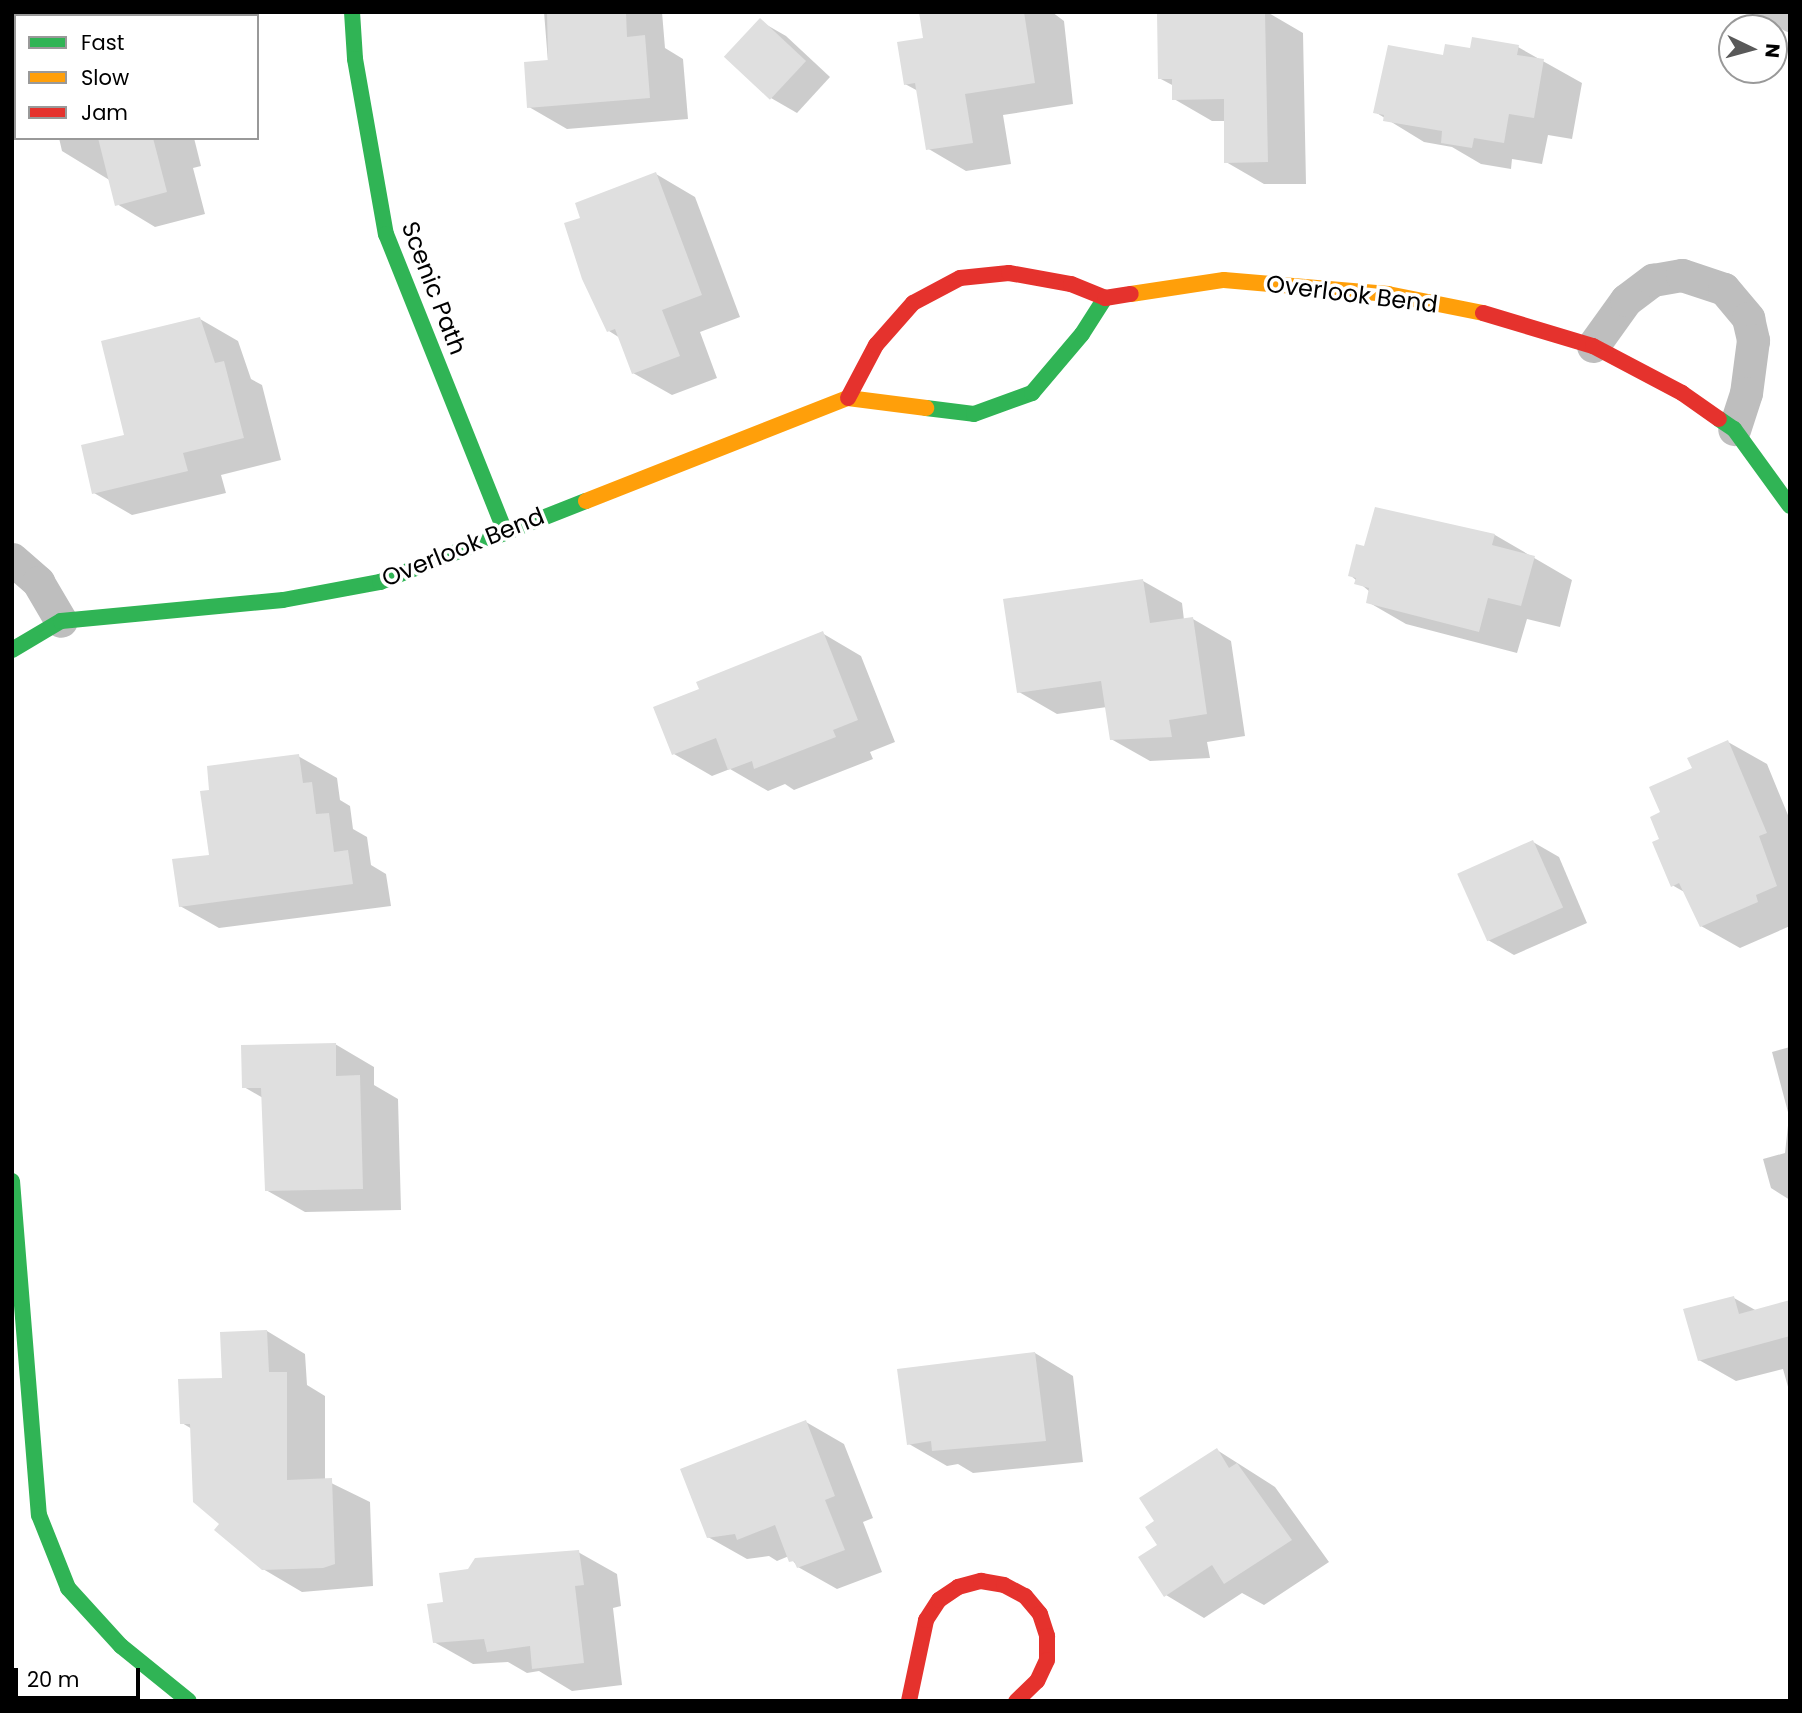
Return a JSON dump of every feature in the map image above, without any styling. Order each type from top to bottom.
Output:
[{"type":"street","name":"Scenic Path","points":[[352,12],[355,59],[387,234],[504,530]]},
{"type":"street","points":[[848,398],[876,345],[913,303],[960,278],[1009,273],[1071,284],[1105,298]]},
{"type":"street","points":[[1593,346],[1626,300],[1653,280],[1682,275],[1724,289],[1748,318],[1753,340],[1746,393],[1734,429]]},
{"type":"street","name":"Overlook Bend","points":[[12,650],[61,621],[282,600],[380,582],[504,530],[848,398],[974,414],[1032,393],[1082,334],[1105,298],[1224,280],[1388,294],[1490,314],[1593,346],[1682,393],[1734,429],[1790,506]]},
{"type":"street","points":[[12,559],[38,582],[61,621]]},
{"type":"street","points":[[12,1181],[39,1515],[68,1588],[121,1646],[189,1701]]},
{"type":"street","points":[[909,1701],[926,1620],[939,1600],[958,1587],[981,1581],[1004,1585],[1025,1595],[1040,1614],[1048,1636],[1047,1660],[1037,1681],[1016,1701]]},
{"type":"building","points":[[547,12],[626,12],[627,37],[645,35],[650,98],[527,108],[524,62],[548,60]]},
{"type":"building","points":[[919,12],[1024,12],[1035,83],[965,94],[973,143],[926,150],[915,83],[904,85],[897,42],[923,38]]},
{"type":"building","points":[[1157,12],[1265,12],[1268,162],[1224,163],[1224,99],[1172,100],[1172,79],[1158,79]]},
{"type":"building","points":[[760,18],[806,61],[770,100],[724,57]]},
{"type":"building","points":[[1472,37],[1519,45],[1517,55],[1544,59],[1534,118],[1509,114],[1504,143],[1474,138],[1472,148],[1441,143],[1442,131],[1383,121],[1384,115],[1373,113],[1388,45],[1443,55],[1445,44],[1470,48]]},
{"type":"building","points":[[98,140],[154,140],[167,192],[115,206]]},
{"type":"building","points":[[656,172],[702,295],[662,310],[680,356],[632,374],[615,329],[607,332],[582,279],[564,223],[580,218],[575,203]]},
{"type":"building","points":[[200,317],[215,363],[224,361],[244,438],[183,453],[188,471],[92,494],[81,445],[124,435],[101,341]]},
{"type":"building","points":[[1375,507],[1495,534],[1492,545],[1535,556],[1521,606],[1488,598],[1479,632],[1366,603],[1369,588],[1354,584],[1356,578],[1348,576],[1356,544],[1364,546]]},
{"type":"building","points":[[1143,579],[1150,623],[1193,617],[1207,714],[1169,720],[1172,737],[1110,740],[1101,681],[1017,693],[1003,599]]},
{"type":"building","points":[[823,631],[858,720],[833,730],[836,737],[754,769],[752,761],[728,770],[716,738],[672,755],[653,707],[699,689],[696,682]]},
{"type":"building","points":[[1728,740],[1767,833],[1759,836],[1777,886],[1756,895],[1758,902],[1700,927],[1679,883],[1671,887],[1652,842],[1659,839],[1650,817],[1660,812],[1649,787],[1692,768],[1687,758]]},
{"type":"building","points":[[299,754],[303,783],[312,782],[316,814],[329,813],[334,852],[348,850],[353,884],[179,907],[172,859],[209,855],[200,791],[209,790],[207,766]]},
{"type":"building","points":[[1533,840],[1563,908],[1487,941],[1457,874]]},
{"type":"building","points":[[336,1043],[336,1076],[360,1075],[363,1189],[265,1191],[261,1088],[242,1088],[241,1045]]},
{"type":"building","points":[[1734,1296],[1739,1314],[1790,1300],[1790,1336],[1698,1361],[1683,1309]]},
{"type":"building","points":[[267,1330],[269,1372],[287,1372],[287,1480],[332,1478],[335,1564],[323,1568],[262,1570],[214,1530],[219,1524],[193,1502],[190,1424],[180,1424],[178,1379],[222,1378],[220,1332]]},
{"type":"building","points":[[1035,1352],[1046,1441],[932,1451],[931,1441],[907,1445],[897,1369]]},
{"type":"building","points":[[806,1420],[835,1496],[825,1500],[845,1550],[797,1568],[794,1561],[789,1562],[775,1525],[737,1540],[735,1534],[707,1538],[680,1469]]},
{"type":"building","points":[[1217,1448],[1229,1468],[1237,1463],[1292,1540],[1224,1584],[1212,1565],[1164,1597],[1138,1557],[1157,1545],[1145,1527],[1154,1521],[1139,1498]]},
{"type":"building","points":[[579,1550],[584,1585],[575,1586],[584,1663],[532,1669],[530,1646],[487,1652],[484,1639],[433,1643],[427,1604],[443,1602],[439,1573],[468,1569],[475,1558]]},
{"type":"traffic: fast","points":[[352,12],[355,59],[386,234],[504,529]]},
{"type":"traffic: fast","points":[[926,408],[974,414],[1032,393],[1082,334],[1105,298]]},
{"type":"traffic: fast","points":[[1719,419],[1734,429],[1790,506]]},
{"type":"traffic: fast","points":[[12,650],[61,621],[283,600],[380,582],[586,501]]},
{"type":"traffic: fast","points":[[12,1181],[39,1515],[68,1588],[121,1646],[189,1701]]},
{"type":"traffic: slow","points":[[1131,294],[1224,280],[1388,294],[1483,313]]},
{"type":"traffic: slow","points":[[586,501],[848,398],[926,408]]},
{"type":"traffic: jam","points":[[848,398],[876,345],[913,303],[960,278],[1009,273],[1071,284],[1105,298],[1131,294]]},
{"type":"traffic: jam","points":[[1483,313],[1593,346],[1682,393],[1719,419]]},
{"type":"traffic: jam","points":[[909,1701],[926,1620],[939,1600],[958,1587],[981,1581],[1004,1585],[1025,1596],[1040,1614],[1047,1636],[1047,1660],[1037,1681],[1016,1701]]}]
